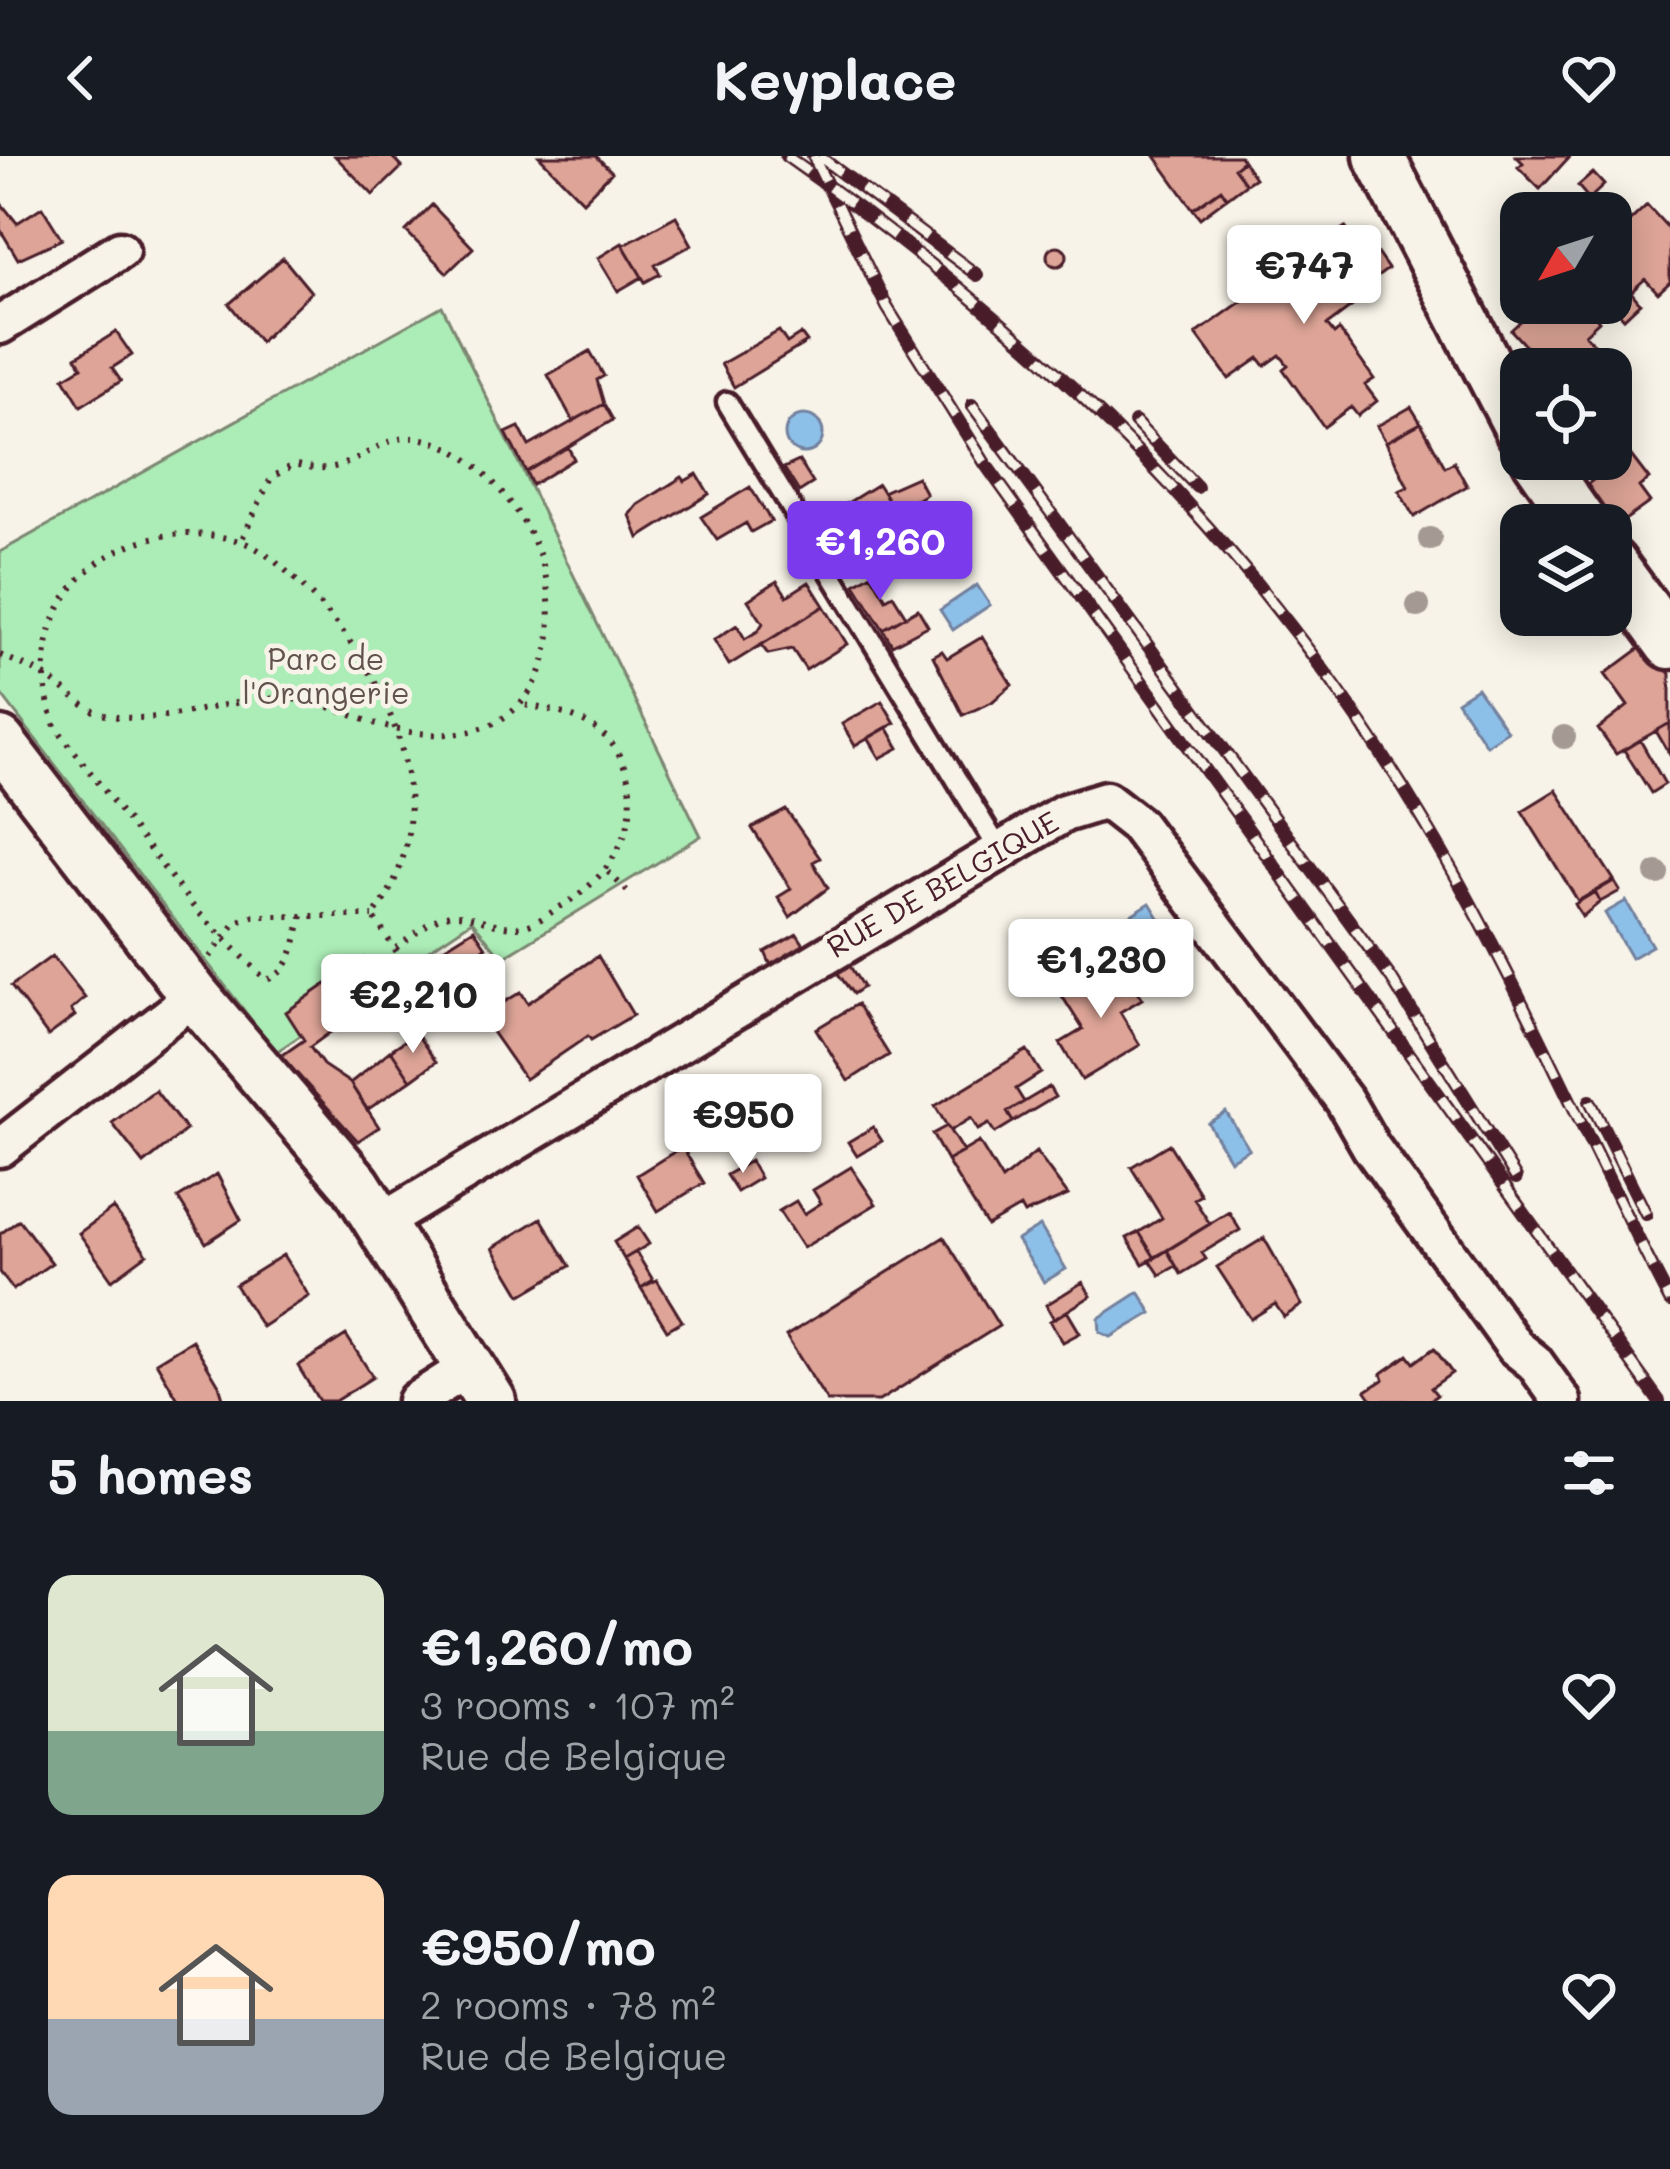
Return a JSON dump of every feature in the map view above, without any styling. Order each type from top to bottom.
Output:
[{"type":"main road","points":[[1379,156],[1500,393]]},
{"type":"main road","points":[[1632,592],[1670,644]]},
{"type":"main road","points":[[0,742],[195,996],[382,1222],[480,1384]]},
{"type":"street","points":[[0,325],[120,250]]},
{"type":"street","name":"RUE DE BELGIQUE","points":[[382,1222],[1064,813],[1106,800],[1138,825],[1345,1100],[1371,1148],[1506,1335],[1534,1362],[1562,1401]]},
{"type":"street","points":[[0,1148],[195,996]]},
{"type":"street","points":[[416,1401],[480,1384]]},
{"type":"lane","points":[[727,401],[1000,851]]},
{"type":"path","points":[[0,655],[45,675],[74,700],[106,716],[211,712],[253,700],[292,699],[432,736],[499,722],[524,705],[550,642],[550,602],[542,563],[523,523],[484,473],[447,446],[407,437],[374,445],[346,468],[324,473],[295,464],[271,478],[242,541]]},
{"type":"path","points":[[302,916],[289,962],[278,976],[266,980],[222,936],[55,727],[45,675],[50,629],[65,590],[97,562],[136,543],[184,535],[242,541],[287,572],[334,617],[369,664],[398,730],[408,842],[398,885],[374,916]]},
{"type":"path","points":[[394,948],[442,917],[525,926],[578,898],[608,872],[628,820],[629,774],[615,746],[590,724],[558,710],[524,705]]},
{"type":"path","points":[[608,872],[630,894]]},
{"type":"path","points":[[195,996],[222,936],[236,922],[253,916],[374,916]]},
{"type":"path","points":[[374,916],[424,995]]},
{"type":"green space","name":"Parc de l'Orangerie","points":[[442,306],[701,836],[502,958],[472,921],[276,1052],[0,693],[0,552]]},
{"type":"water","points":[[804,415],[817,421],[823,434],[817,447],[804,453],[791,447],[785,434],[791,421]]},
{"type":"water","points":[[977,585],[990,605],[953,630],[940,610]]},
{"type":"water","points":[[1477,688],[1507,731],[1486,745],[1457,701]]},
{"type":"water","points":[[1626,901],[1652,946],[1631,958],[1605,913]]},
{"type":"water","points":[[1150,903],[1177,947],[1168,958],[1155,960],[1128,917]]},
{"type":"water","points":[[1226,1112],[1249,1149],[1230,1160],[1208,1123]]},
{"type":"water","points":[[1040,1226],[1066,1269],[1044,1282],[1017,1240]]},
{"type":"water","points":[[1139,1292],[1152,1313],[1111,1337],[1100,1332],[1099,1318]]},
{"type":"building","points":[[335,156],[391,156],[402,167],[373,195]]},
{"type":"building","points":[[539,156],[596,156],[612,172],[583,201]]},
{"type":"building","points":[[1155,156],[1240,156],[1243,161],[1234,168],[1246,184],[1227,198],[1221,189],[1193,209]]},
{"type":"building","points":[[1516,156],[1570,156],[1540,189],[1518,167],[1523,163]]},
{"type":"building","points":[[1243,161],[1255,178],[1246,184],[1234,168]]},
{"type":"building","points":[[1593,173],[1604,185],[1596,192],[1583,192],[1578,186]]},
{"type":"building","points":[[1221,189],[1227,198],[1200,218],[1193,209]]},
{"type":"building","points":[[0,202],[17,223],[42,207],[62,239],[18,259],[0,229]]},
{"type":"building","points":[[432,205],[473,248],[447,273],[406,231]]},
{"type":"building","points":[[1647,205],[1670,230],[1670,282],[1658,293],[1645,279],[1632,291],[1632,219]]},
{"type":"building","points":[[676,216],[692,245],[655,265],[660,274],[645,282],[623,245]]},
{"type":"building","points":[[1345,227],[1365,255],[1374,249],[1388,269],[1361,289],[1366,296],[1327,325],[1334,334],[1339,330],[1374,379],[1365,385],[1377,401],[1358,416],[1351,407],[1324,427],[1283,369],[1288,365],[1280,355],[1265,366],[1259,358],[1229,379],[1196,334]]},
{"type":"building","points":[[622,243],[642,277],[618,291],[598,258]]},
{"type":"building","points":[[1057,246],[1067,256],[1057,266],[1047,256]]},
{"type":"building","points":[[283,258],[311,292],[260,342],[229,304]]},
{"type":"building","points":[[1517,324],[1596,324],[1585,334],[1598,348],[1527,348],[1511,330]]},
{"type":"building","points":[[779,331],[787,343],[801,334],[807,342],[734,387],[721,364]]},
{"type":"building","points":[[116,332],[132,355],[112,368],[121,381],[81,406],[64,378],[82,367],[76,357]]},
{"type":"building","points":[[590,351],[604,376],[597,380],[604,404],[573,421],[548,375]]},
{"type":"building","points":[[604,404],[613,420],[526,472],[506,433],[519,427],[529,446]]},
{"type":"building","points":[[1411,407],[1421,423],[1386,442],[1377,426]]},
{"type":"building","points":[[1421,423],[1445,467],[1454,462],[1467,486],[1414,517],[1399,491],[1408,487],[1386,442]]},
{"type":"building","points":[[568,447],[574,459],[532,485],[526,472]]},
{"type":"building","points":[[1632,457],[1649,479],[1639,487],[1650,502],[1632,515],[1632,504],[1588,504],[1577,492],[1593,480],[1632,480]]},
{"type":"building","points":[[799,461],[813,483],[799,492],[784,468]]},
{"type":"building","points":[[697,474],[709,494],[639,538],[630,515],[638,505],[682,477],[685,481]]},
{"type":"building","points":[[917,477],[926,494],[896,512],[883,492]]},
{"type":"building","points":[[878,484],[896,512],[858,534],[841,507]]},
{"type":"building","points":[[750,487],[771,521],[751,532],[746,523],[717,540],[701,517]]},
{"type":"building","points":[[914,500],[921,513],[912,519],[919,530],[875,561],[858,534]]},
{"type":"building","points":[[838,520],[850,539],[833,549],[821,530]]},
{"type":"building","points":[[871,574],[886,599],[893,595],[906,616],[883,629],[855,584]]},
{"type":"building","points":[[777,581],[787,596],[809,582],[824,606],[729,665],[714,640],[737,625],[745,639],[758,631],[763,623],[748,600]]},
{"type":"building","points":[[824,606],[847,644],[806,670],[792,649],[768,654],[761,645]]},
{"type":"building","points":[[918,609],[928,626],[892,645],[883,629]]},
{"type":"building","points":[[982,637],[1012,685],[992,702],[963,715],[933,656],[942,651],[947,658]]},
{"type":"building","points":[[1647,643],[1670,674],[1670,723],[1616,754],[1598,729],[1628,706],[1605,674]]},
{"type":"building","points":[[882,701],[895,723],[855,746],[842,724]]},
{"type":"building","points":[[1670,723],[1670,755],[1656,731]]},
{"type":"building","points":[[887,727],[899,748],[880,758],[868,738]]},
{"type":"building","points":[[1640,740],[1665,784],[1651,793],[1624,750]]},
{"type":"building","points":[[1556,790],[1614,880],[1578,901],[1522,811]]},
{"type":"building","points":[[786,810],[820,858],[813,862],[828,888],[790,917],[778,897],[791,889],[752,828]]},
{"type":"building","points":[[1614,881],[1620,891],[1600,902],[1595,892]]},
{"type":"building","points":[[1595,892],[1600,902],[1582,917],[1575,904]]},
{"type":"building","points":[[474,929],[486,947],[434,986],[418,964]]},
{"type":"building","points":[[797,934],[808,951],[774,972],[765,952]]},
{"type":"building","points":[[52,956],[85,998],[71,1010],[75,1016],[48,1036],[11,986]]},
{"type":"building","points":[[598,956],[633,1015],[591,1040],[588,1036],[525,1079],[481,1016],[521,992],[528,1003]]},
{"type":"building","points":[[364,958],[386,988],[370,999],[377,1010],[359,1022],[354,1015],[310,1047],[323,1065],[350,1083],[379,1127],[358,1141],[281,1056],[304,1040],[286,1012]]},
{"type":"building","points":[[1118,961],[1142,999],[1120,1012],[1140,1045],[1082,1080],[1060,1043],[1083,1029],[1062,996]]},
{"type":"building","points":[[848,963],[863,987],[853,994],[836,971]]},
{"type":"building","points":[[857,1004],[889,1055],[848,1081],[816,1029]]},
{"type":"building","points":[[416,1033],[436,1062],[411,1080],[391,1050]]},
{"type":"building","points":[[391,1050],[411,1080],[367,1110],[350,1083]]},
{"type":"building","points":[[1027,1050],[1041,1073],[1016,1089],[1024,1102],[1007,1112],[1013,1122],[995,1133],[989,1124],[978,1130],[971,1118],[950,1131],[935,1106]]},
{"type":"building","points":[[1049,1087],[1055,1097],[1013,1122],[1007,1112]]},
{"type":"building","points":[[155,1090],[186,1130],[144,1164],[112,1123]]},
{"type":"building","points":[[947,1126],[963,1152],[947,1161],[932,1134]]},
{"type":"building","points":[[873,1127],[882,1141],[857,1156],[848,1142]]},
{"type":"building","points":[[979,1142],[1002,1180],[1036,1152],[1068,1195],[1024,1214],[1020,1207],[987,1226],[947,1161]]},
{"type":"building","points":[[1169,1144],[1201,1195],[1194,1199],[1210,1224],[1155,1258],[1139,1232],[1162,1218],[1131,1167]]},
{"type":"building","points":[[682,1147],[704,1183],[658,1211],[637,1175]]},
{"type":"building","points":[[750,1161],[760,1178],[737,1192],[726,1175]]},
{"type":"building","points":[[851,1167],[876,1204],[803,1248],[779,1211],[796,1201],[804,1214],[821,1203],[813,1190]]},
{"type":"building","points":[[217,1174],[241,1220],[206,1243],[178,1198]]},
{"type":"building","points":[[113,1208],[147,1254],[112,1280],[79,1233]]},
{"type":"building","points":[[1229,1212],[1240,1230],[1202,1253],[1206,1259],[1181,1274],[1167,1250]]},
{"type":"building","points":[[541,1218],[570,1266],[521,1295],[493,1248]]},
{"type":"building","points":[[19,1220],[52,1263],[13,1290],[0,1272],[0,1234]]},
{"type":"building","points":[[638,1227],[649,1244],[624,1259],[614,1242]]},
{"type":"building","points":[[1139,1232],[1155,1258],[1143,1264],[1127,1238]]},
{"type":"building","points":[[944,1237],[999,1326],[879,1401],[827,1401],[786,1336]]},
{"type":"building","points":[[1264,1238],[1302,1305],[1284,1317],[1275,1304],[1251,1319],[1217,1267]]},
{"type":"building","points":[[1167,1250],[1176,1266],[1160,1275],[1150,1260]]},
{"type":"building","points":[[636,1252],[653,1280],[641,1288],[624,1259]]},
{"type":"building","points":[[283,1255],[309,1296],[262,1327],[235,1285]]},
{"type":"building","points":[[657,1280],[682,1321],[667,1330],[641,1288]]},
{"type":"building","points":[[1083,1282],[1091,1296],[1054,1319],[1046,1305]]},
{"type":"building","points":[[1067,1311],[1080,1333],[1063,1342],[1050,1321]]},
{"type":"building","points":[[346,1335],[373,1377],[335,1401],[319,1401],[298,1366]]},
{"type":"building","points":[[192,1340],[224,1401],[179,1401],[156,1362]]},
{"type":"building","points":[[1434,1348],[1452,1373],[1431,1388],[1437,1395],[1429,1401],[1373,1401],[1366,1391],[1384,1379],[1381,1374],[1408,1355],[1414,1363]]},
{"type":"railway","points":[[786,156],[972,299],[1060,376],[1221,541],[1294,631],[1363,725],[1459,883],[1670,1301]]},
{"type":"railway","points":[[813,156],[887,307],[986,465],[1659,1401]]},
{"type":"railway","points":[[819,156],[977,275]]},
{"type":"railway","points":[[972,405],[1391,978],[1516,1178]]},
{"type":"railway","points":[[1135,422],[1197,487]]},
{"type":"railway","points":[[1590,1101],[1646,1214]]}]
